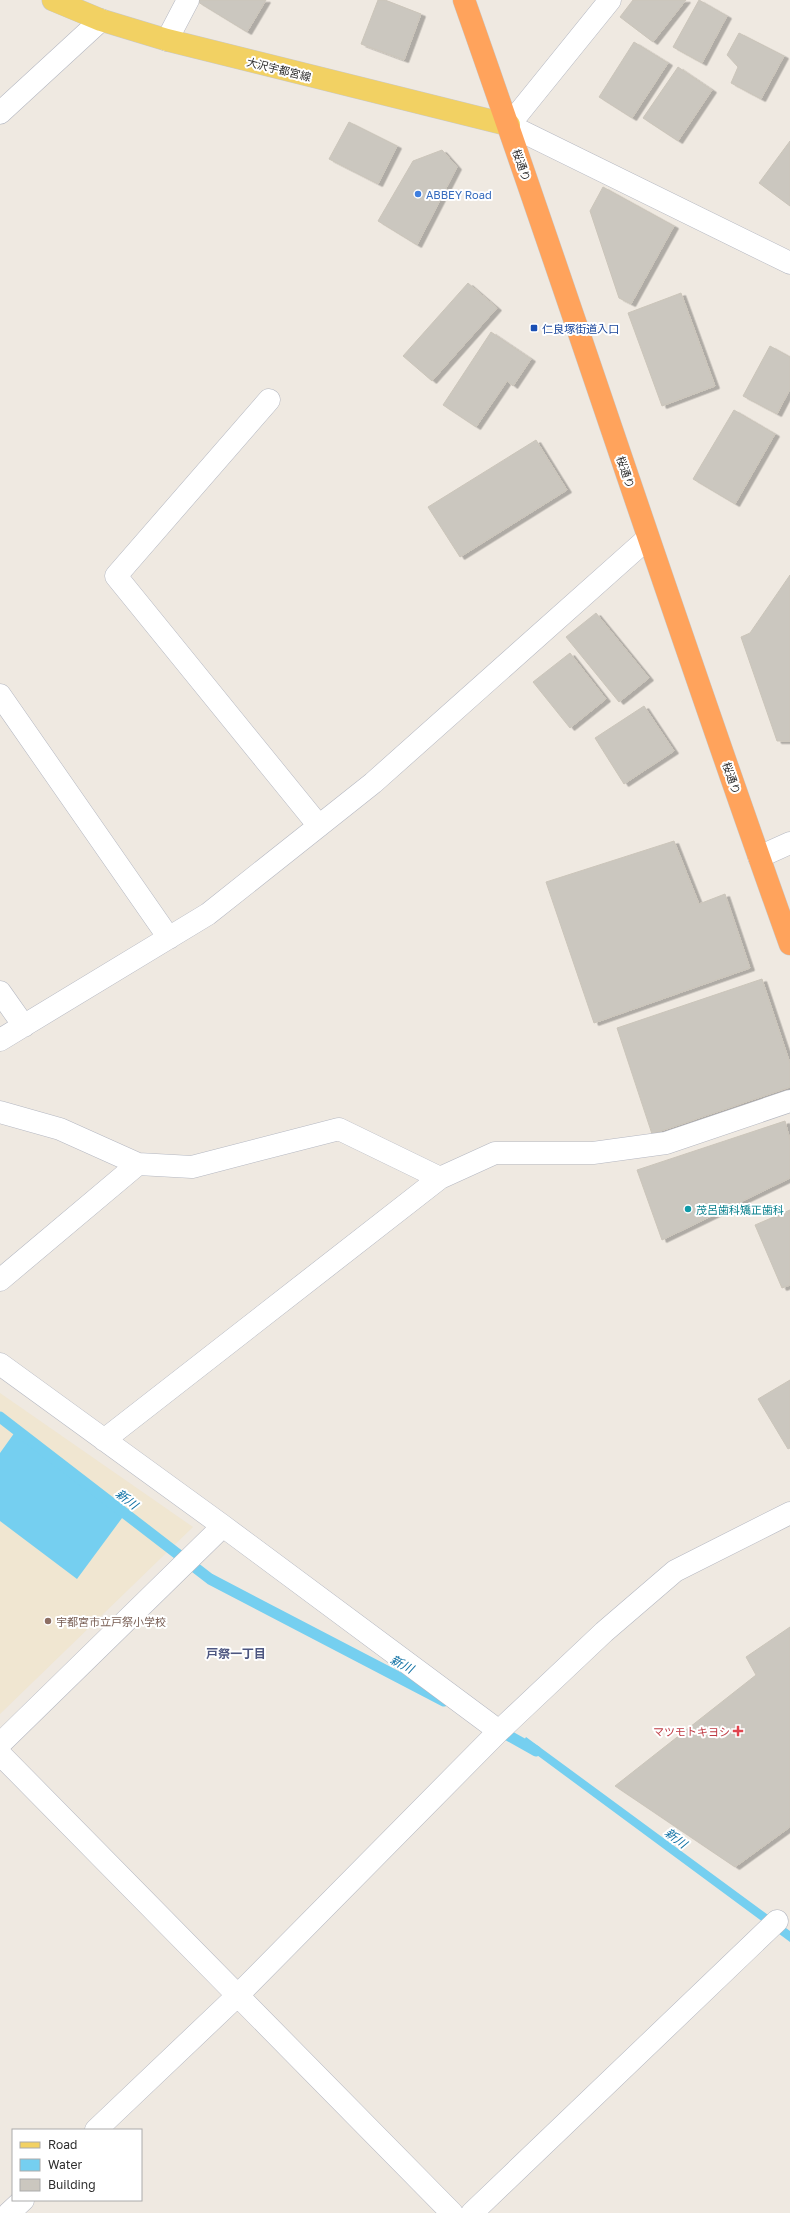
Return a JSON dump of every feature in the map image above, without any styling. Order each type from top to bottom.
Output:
[{"type":"highway","name":"桜通り","points":[[464,0],[648,538],[790,944]]},
{"type":"main road","name":"大沢宇都宮線","points":[[53,0],[101,20],[168,40],[508,125]]},
{"type":"street","points":[[168,40],[188,0]]},
{"type":"street","points":[[610,0],[508,125],[790,263]]},
{"type":"street","points":[[0,113],[101,20]]},
{"type":"street","points":[[269,400],[116,576],[319,826]]},
{"type":"street","points":[[0,1040],[208,914],[373,782],[648,538]]},
{"type":"street","points":[[0,695],[169,938]]},
{"type":"street","points":[[759,857],[790,843]]},
{"type":"street","points":[[0,992],[24,1026]]},
{"type":"street","points":[[104,1440],[440,1178],[495,1153],[593,1153],[666,1143],[790,1101]]},
{"type":"street","points":[[0,1112],[60,1129],[138,1164],[192,1167],[339,1129],[440,1178]]},
{"type":"street","points":[[0,1280],[138,1164]]},
{"type":"street","points":[[0,1364],[222,1526],[498,1731]]},
{"type":"street","points":[[97,2129],[238,1995],[498,1731],[604,1632],[675,1571],[790,1513]]},
{"type":"street","points":[[0,1744],[222,1526]]},
{"type":"street","points":[[0,1754],[452,2213]]},
{"type":"street","points":[[472,2213],[777,1921]]},
{"type":"street","points":[[9,2213],[22,2201]]},
{"type":"shaded area","name":"宇都宮市立戸祭小学校","points":[[0,1393],[193,1527],[0,1714]]},
{"type":"water","points":[[15,1432],[125,1514],[77,1579],[0,1521],[0,1453]]},
{"type":"water","points":[[526,1737],[790,1931],[790,1942],[522,1744]]},
{"type":"building","points":[[200,0],[266,0],[247,32],[198,2]]},
{"type":"building","points":[[378,0],[385,0],[421,14],[404,60],[361,44]]},
{"type":"building","points":[[633,0],[686,0],[653,42],[620,17]]},
{"type":"building","points":[[699,0],[727,16],[702,63],[673,47]]},
{"type":"building","points":[[739,33],[784,56],[761,99],[731,83],[738,67],[727,55]]},
{"type":"building","points":[[634,42],[668,63],[632,118],[599,97]]},
{"type":"building","points":[[678,67],[712,90],[678,141],[643,118]]},
{"type":"building","points":[[349,122],[397,146],[378,184],[329,159]]},
{"type":"building","points":[[790,141],[790,206],[759,183]]},
{"type":"building","name":"ABBEY Road","points":[[442,150],[457,167],[417,245],[378,221],[413,161]]},
{"type":"building","points":[[603,187],[674,226],[631,304],[619,298],[590,211]]},
{"type":"building","points":[[468,283],[497,308],[432,381],[403,356]]},
{"type":"building","points":[[681,293],[715,386],[662,406],[628,313]]},
{"type":"building","points":[[491,332],[531,359],[513,386],[507,381],[476,427],[443,405]]},
{"type":"building","points":[[770,346],[790,357],[790,389],[777,414],[743,396]]},
{"type":"building","points":[[734,410],[775,434],[735,504],[693,479]]},
{"type":"building","points":[[536,440],[567,490],[460,557],[428,507]]},
{"type":"building","points":[[790,575],[790,741],[777,741],[741,637],[750,633]]},
{"type":"building","points":[[596,613],[649,678],[619,702],[566,637]]},
{"type":"building","points":[[570,653],[606,699],[570,728],[533,682]]},
{"type":"building","points":[[644,706],[674,751],[624,784],[595,738]]},
{"type":"building","points":[[674,841],[699,904],[725,894],[750,968],[594,1023],[546,882]]},
{"type":"building","points":[[762,979],[790,1063],[790,1087],[652,1134],[617,1028]]},
{"type":"building","name":"茂呂歯科矯正歯科","points":[[785,1121],[790,1140],[790,1178],[662,1240],[637,1170]]},
{"type":"building","points":[[790,1210],[790,1285],[782,1288],[755,1225]]},
{"type":"building","points":[[790,1380],[790,1448],[788,1449],[758,1399]]},
{"type":"building","name":"マツモトキヨシ","points":[[790,1627],[790,1827],[735,1867],[615,1786],[756,1675],[746,1657]]},
{"type":"waterway","name":"新川","points":[[0,1417],[210,1579],[444,1701]]},
{"type":"waterway","name":"新川","points":[[497,1729],[536,1751]]},
{"type":"place","name":"ABBEY Road","points":[[418,194]]},
{"type":"place","name":"仁良塚街道入口","points":[[534,328]]},
{"type":"place","name":"茂呂歯科矯正歯科","points":[[688,1209]]},
{"type":"place","name":"宇都宮市立戸祭小学校","points":[[48,1621]]},
{"type":"place","name":"マツモトキヨシ","points":[[738,1731]]},
{"type":"district","name":"戸祭一丁目","points":[[236,1653]]}]
